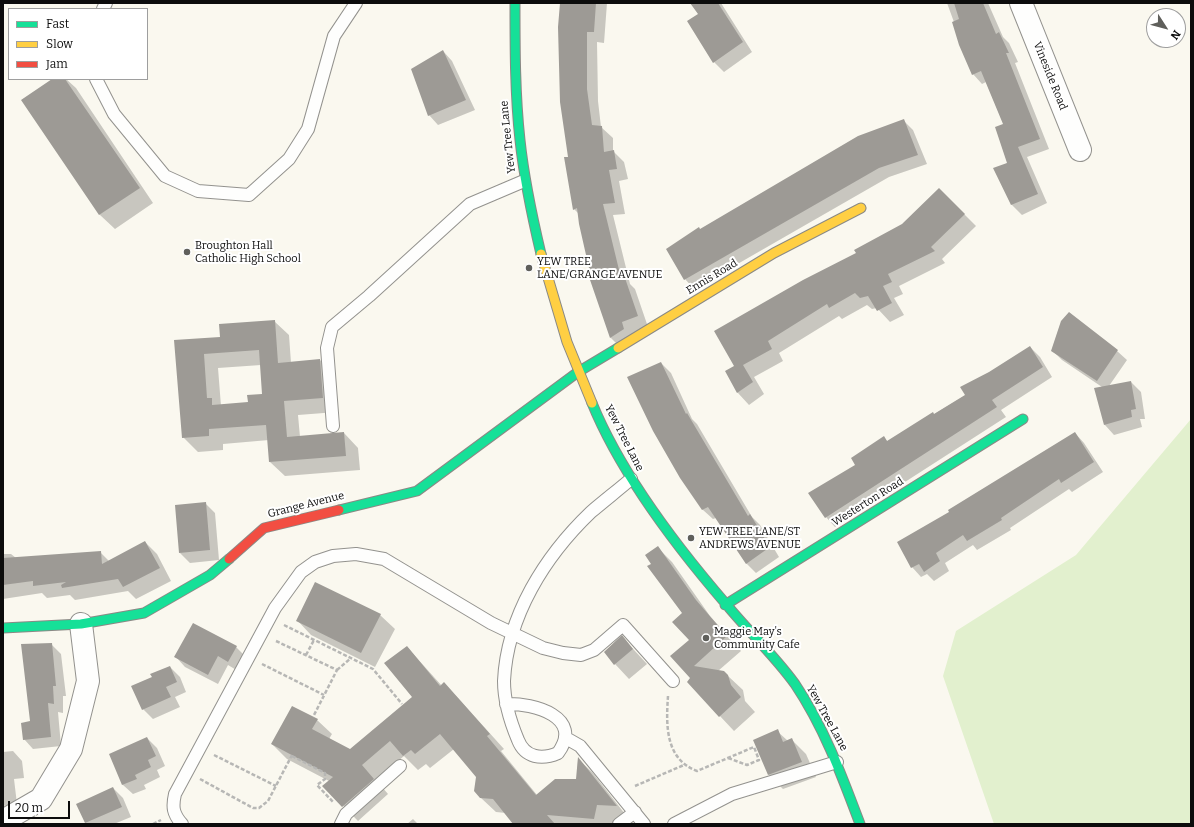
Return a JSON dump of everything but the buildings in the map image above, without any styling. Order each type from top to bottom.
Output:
[{"type":"street","name":"Yew Tree Lane","points":[[516,3],[514,34],[516,108],[524,181],[539,251],[558,317],[578,372],[631,479],[662,525],[725,605],[793,682],[812,711],[837,762],[860,824]]},
{"type":"street","name":"Vineside Road","points":[[1021,3],[1080,150]]},
{"type":"street","name":"Ennis Road","points":[[578,372],[774,254],[861,208]]},
{"type":"street","name":"Grange Avenue","points":[[3,628],[81,624],[144,612],[210,576],[264,528],[417,491],[578,372]]},
{"type":"street","name":"Westerton Road","points":[[725,605],[1023,419]]},
{"type":"street","points":[[3,821],[41,799],[71,749],[88,681],[81,624]]},
{"type":"lane","points":[[97,80],[114,114],[165,176],[198,191],[248,195],[289,160],[308,129],[334,36],[356,3]]},
{"type":"lane","points":[[333,426],[327,348],[332,327],[369,296],[470,204],[524,181]]},
{"type":"lane","points":[[506,704],[531,706],[556,717],[562,722],[566,730],[566,738],[558,753],[540,758],[530,755],[519,744],[510,721],[506,704],[504,681],[512,633],[518,615],[544,568],[591,513],[631,479]]},
{"type":"lane","points":[[182,824],[174,814],[173,804],[175,794],[269,618],[288,587],[301,572],[315,562],[333,556],[356,554],[384,560],[491,624],[543,648],[563,653],[581,655],[594,650],[623,625],[673,680]]},
{"type":"lane","points":[[566,738],[580,746],[644,824]]},
{"type":"lane","points":[[674,824],[732,794],[837,762]]},
{"type":"lane","points":[[340,824],[346,814],[400,766]]},
{"type":"lane","points":[[619,824],[635,812]]},
{"type":"path","points":[[269,618],[373,669],[402,704]]},
{"type":"path","points":[[306,656],[314,640]]},
{"type":"path","points":[[271,641],[277,641],[337,670]]},
{"type":"path","points":[[313,717],[337,670],[350,658]]},
{"type":"path","points":[[256,661],[324,695]]},
{"type":"path","points":[[673,680],[668,691],[668,738],[673,749],[684,765],[697,771],[754,747],[759,760],[747,765],[728,758]]},
{"type":"path","points":[[200,748],[276,786]]},
{"type":"path","points":[[187,772],[253,808],[264,805],[292,756],[325,773],[325,779],[317,785],[337,806]]},
{"type":"path","points":[[620,793],[684,765]]},
{"type":"green space","points":[[1191,419],[1191,824],[994,824],[943,676],[956,631],[1076,555]]},
{"type":"traffic: fast","points":[[515,3],[515,54],[518,123],[534,226],[541,254]]},
{"type":"traffic: fast","points":[[339,510],[417,491],[578,372],[618,348]]},
{"type":"traffic: fast","points":[[592,403],[618,456],[634,483],[669,534],[707,582],[779,663],[795,684],[824,735],[860,824]]},
{"type":"traffic: fast","points":[[725,605],[1023,419]]},
{"type":"traffic: fast","points":[[3,628],[81,624],[144,613],[210,575],[229,559]]},
{"type":"traffic: slow","points":[[618,348],[774,253],[861,208]]},
{"type":"traffic: slow","points":[[541,254],[567,342],[592,403]]},
{"type":"traffic: jam","points":[[229,559],[264,528],[339,510]]},
{"type":"place","name":"Broughton Hall Catholic High School","points":[[187,252]]},
{"type":"place","name":"YEW TREE LANE/GRANGE AVENUE","points":[[529,268]]},
{"type":"place","name":"YEW TREE LANE/ST ANDREWS AVENUE","points":[[691,538]]},
{"type":"place","name":"Maggie May's Community Cafe","points":[[706,638]]}]
